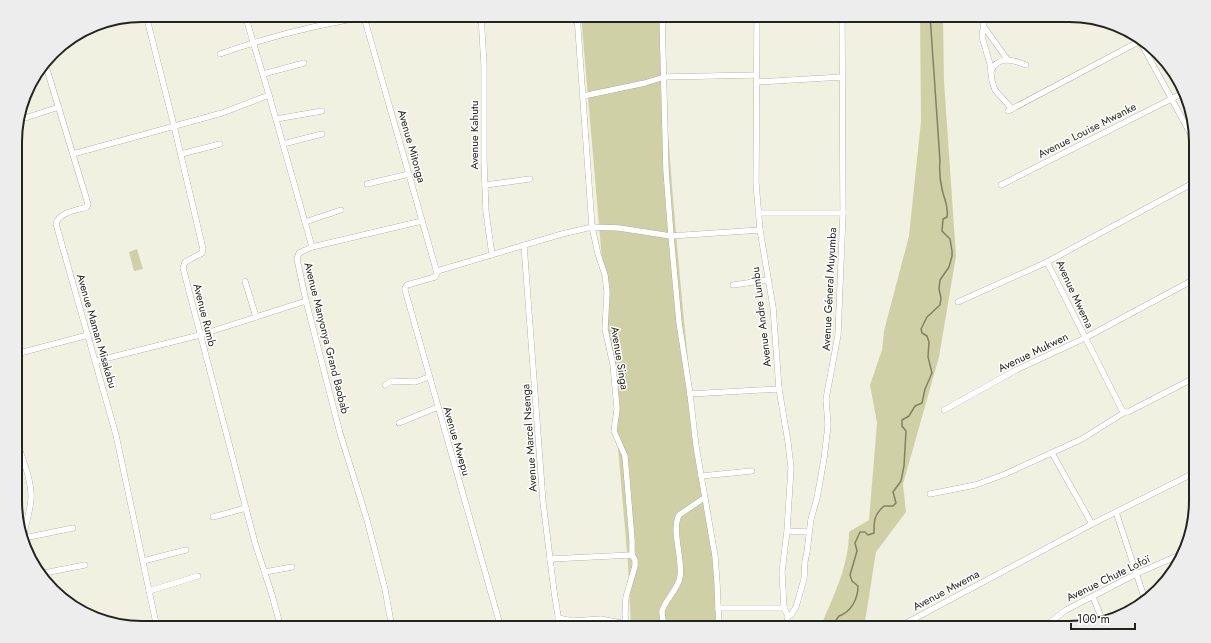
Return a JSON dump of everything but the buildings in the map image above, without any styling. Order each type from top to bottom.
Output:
[{"type":"street","name":"Avenue Rumb","points":[[148,22],[203,249],[202,253],[186,260],[183,265],[246,508],[279,621]]},
{"type":"street","name":"Avenue Manyonya Grand Baobab","points":[[247,22],[270,95],[312,247],[299,253],[297,256],[306,301],[340,433],[367,520],[385,589],[391,621]]},
{"type":"street","points":[[220,54],[253,42],[332,22]]},
{"type":"street","name":"Avenue Mitonga","points":[[365,22],[437,271]]},
{"type":"street","name":"Avenue Kahutu","points":[[481,22],[484,65],[486,212],[492,255]]},
{"type":"street","name":"Avenue Singa","points":[[578,22],[592,227],[598,254],[605,275],[607,292],[605,329],[610,351],[617,409],[614,431],[626,456],[632,555],[635,560],[635,566],[626,597],[626,621]]},
{"type":"street","points":[[662,22],[666,170],[679,322],[700,476],[715,556],[719,621]]},
{"type":"street","name":"Avenue Andre Lumbu","points":[[757,22],[756,176],[758,213],[772,307],[779,389],[791,468],[787,531],[782,572],[784,608],[788,616]]},
{"type":"street","name":"Avenue Géneral Muyumba","points":[[787,621],[788,616],[791,615],[796,607],[803,582],[811,519],[817,498],[824,459],[828,424],[826,400],[838,335],[843,213],[842,22]]},
{"type":"street","points":[[984,22],[982,40],[990,64],[992,80],[995,90],[1010,110],[1139,45]]},
{"type":"street","points":[[984,27],[1007,59]]},
{"type":"street","points":[[1146,50],[1188,129]]},
{"type":"street","points":[[990,71],[998,62],[1007,59],[1026,65]]},
{"type":"street","points":[[263,74],[304,63]]},
{"type":"street","name":"Avenue Maman Misakabu","points":[[47,69],[88,205],[87,207],[61,216],[57,220],[56,224],[116,435],[155,621]]},
{"type":"street","points":[[583,96],[645,83],[664,76],[756,75]]},
{"type":"street","points":[[757,82],[842,77]]},
{"type":"street","points":[[73,154],[222,113],[270,95]]},
{"type":"street","name":"Avenue Louise Mwanke","points":[[1001,184],[1179,95]]},
{"type":"street","points":[[25,118],[58,106]]},
{"type":"street","points":[[276,119],[322,111]]},
{"type":"street","points":[[283,144],[322,134]]},
{"type":"street","points":[[181,154],[220,144]]},
{"type":"street","points":[[367,184],[409,174]]},
{"type":"street","points":[[485,185],[530,179]]},
{"type":"street","name":"Avenue Mwema","points":[[1125,412],[1122,410],[1047,262],[1189,185]]},
{"type":"street","points":[[305,222],[340,210]]},
{"type":"street","points":[[758,213],[843,213]]},
{"type":"street","points":[[312,247],[422,221]]},
{"type":"street","points":[[437,271],[562,234],[592,227],[618,228],[671,236],[760,230]]},
{"type":"street","name":"Avenue Marcel Nsenga","points":[[524,245],[543,502],[559,621]]},
{"type":"street","points":[[958,302],[1047,262]]},
{"type":"street","name":"Avenue Mwepu","points":[[437,271],[437,275],[433,278],[409,284],[405,286],[405,288],[498,621]]},
{"type":"street","points":[[733,285],[768,280]]},
{"type":"street","points":[[245,281],[256,317]]},
{"type":"street","name":"Avenue Mukwen","points":[[944,410],[1016,370],[1085,338],[1189,282]]},
{"type":"street","points":[[96,361],[200,335],[306,301]]},
{"type":"street","points":[[22,352],[88,335]]},
{"type":"street","points":[[384,385],[392,381],[415,382],[429,377]]},
{"type":"street","points":[[930,494],[982,483],[1052,453],[1082,439],[1125,412],[1128,412],[1189,381]]},
{"type":"street","points":[[690,394],[779,389]]},
{"type":"street","points":[[399,423],[438,407]]},
{"type":"street","points":[[1052,453],[1092,524]]},
{"type":"street","points":[[22,459],[31,492],[29,517],[26,530]]},
{"type":"street","points":[[700,476],[752,471]]},
{"type":"street","name":"Avenue Mwema","points":[[910,621],[1092,524],[1189,476]]},
{"type":"street","points":[[663,621],[662,612],[678,586],[680,576],[681,561],[676,526],[678,515],[704,498]]},
{"type":"street","points":[[213,517],[246,508]]},
{"type":"street","points":[[1116,512],[1143,595]]},
{"type":"street","points":[[27,536],[72,528]]},
{"type":"street","points":[[787,531],[809,532]]},
{"type":"street","points":[[143,561],[186,550]]},
{"type":"street","points":[[550,558],[632,555]]},
{"type":"street","name":"Avenue Chute Lofoï","points":[[1052,621],[1066,610],[1136,574],[1175,557]]},
{"type":"street","points":[[46,573],[85,565]]},
{"type":"street","points":[[265,572],[292,567]]},
{"type":"street","points":[[149,591],[198,576]]},
{"type":"street","points":[[1093,597],[1101,617]]},
{"type":"street","points":[[718,608],[784,608]]},
{"type":"street","points":[[558,618],[572,621],[601,619],[608,621]]},
{"type":"green space","points":[[582,22],[660,22],[682,302],[692,397],[712,541],[720,621],[631,621],[628,564]]},
{"type":"green space","points":[[920,22],[943,22],[944,81],[956,256],[939,357],[903,484],[906,512],[876,552],[865,621],[823,621],[843,569],[849,532],[869,520],[877,423],[870,385],[882,350],[884,331],[909,236],[921,121]]},
{"type":"green space","points":[[137,249],[143,269],[134,271],[129,252]]},
{"type":"waterway","points":[[836,621],[839,616],[850,608],[857,596],[858,586],[852,581],[850,575],[857,551],[855,543],[860,532],[865,532],[868,535],[874,533],[876,515],[878,512],[884,506],[893,506],[896,503],[893,492],[901,481],[904,466],[906,431],[902,426],[902,420],[909,416],[915,406],[922,403],[925,389],[932,373],[928,357],[929,342],[927,336],[922,333],[921,329],[927,317],[940,305],[940,280],[949,267],[952,256],[950,239],[942,231],[943,219],[947,217],[947,210],[940,175],[930,22]]}]
